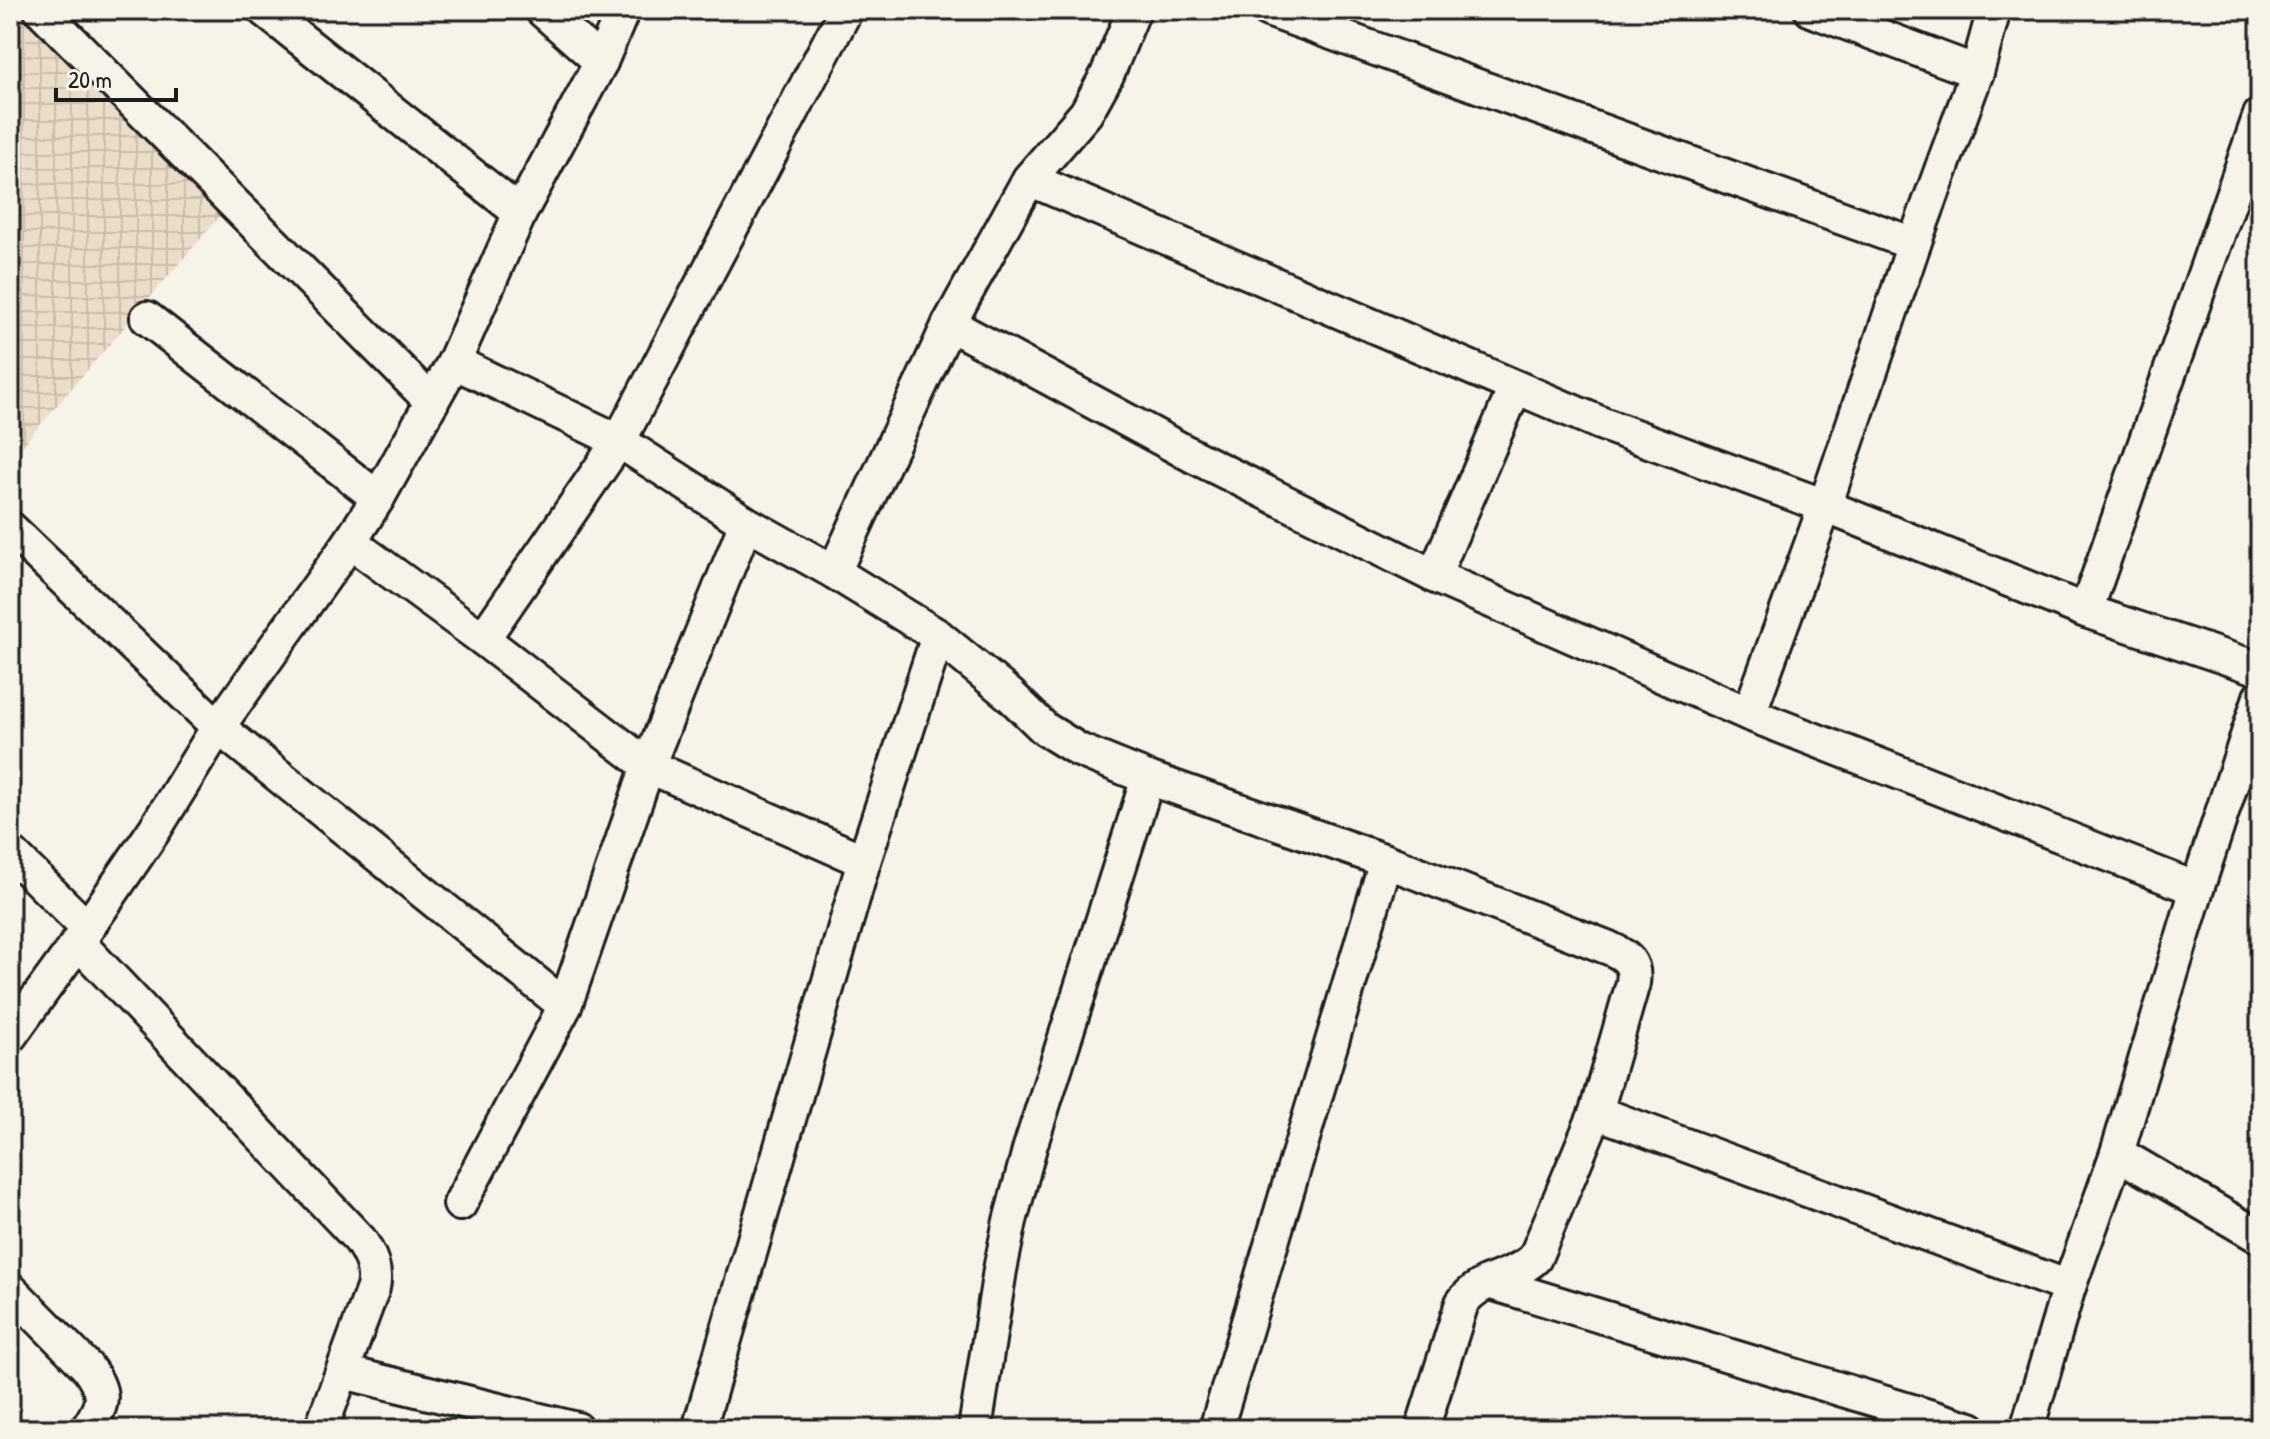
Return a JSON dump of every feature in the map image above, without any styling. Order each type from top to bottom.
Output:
[{"type":"street","points":[[41,10],[432,402]]},
{"type":"street","points":[[264,10],[520,213]]},
{"type":"street","points":[[542,10],[601,62]]},
{"type":"street","points":[[10,1036],[83,935],[155,829],[218,727],[378,498],[454,362],[520,213],[601,62],[623,10]]},
{"type":"street","points":[[483,639],[619,441],[846,10]]},
{"type":"street","points":[[834,572],[949,324],[1029,179],[1086,113],[1107,75],[1134,10]]},
{"type":"street","points":[[1268,10],[1914,244]]},
{"type":"street","points":[[1811,10],[1977,72]]},
{"type":"street","points":[[1749,714],[1977,72],[1994,10]]},
{"type":"street","points":[[2086,611],[2260,115]]},
{"type":"street","points":[[1029,179],[1600,423],[1825,506],[2086,611],[2260,669]]},
{"type":"street","points":[[147,318],[378,498]]},
{"type":"street","points":[[949,324],[1193,456],[1434,576],[1749,714],[2197,889]]},
{"type":"street","points":[[454,362],[619,441],[746,523],[834,572],[938,636],[1010,695],[1045,729],[1079,750],[1148,778],[1386,861],[1609,948],[1631,960],[1635,971],[1633,983],[1596,1112],[1535,1258],[1526,1266],[1474,1288],[1462,1303],[1422,1429]]},
{"type":"street","points":[[1434,576],[1515,388]]},
{"type":"street","points":[[460,1204],[565,1006],[648,766],[746,523]]},
{"type":"street","points":[[10,528],[218,727],[565,1006]]},
{"type":"street","points":[[350,542],[648,766],[864,861]]},
{"type":"street","points":[[699,1429],[864,861],[938,636]]},
{"type":"street","points":[[2027,1429],[2069,1287],[2117,1153],[2197,889],[2260,697]]},
{"type":"street","points":[[975,1429],[1010,1221],[1030,1147],[1148,778]]},
{"type":"street","points":[[10,852],[364,1247],[375,1270],[375,1279],[321,1429]]},
{"type":"street","points":[[1216,1429],[1386,861]]},
{"type":"street","points":[[1596,1112],[2069,1287]]},
{"type":"street","points":[[2117,1153],[2260,1237]]},
{"type":"street","points":[[1488,1282],[1971,1429]]},
{"type":"street","points":[[10,1289],[95,1378],[102,1401],[87,1429]]},
{"type":"street","points":[[343,1372],[577,1429]]},
{"type":"shaded area","points":[[10,10],[27,10],[226,209],[10,460]]}]
